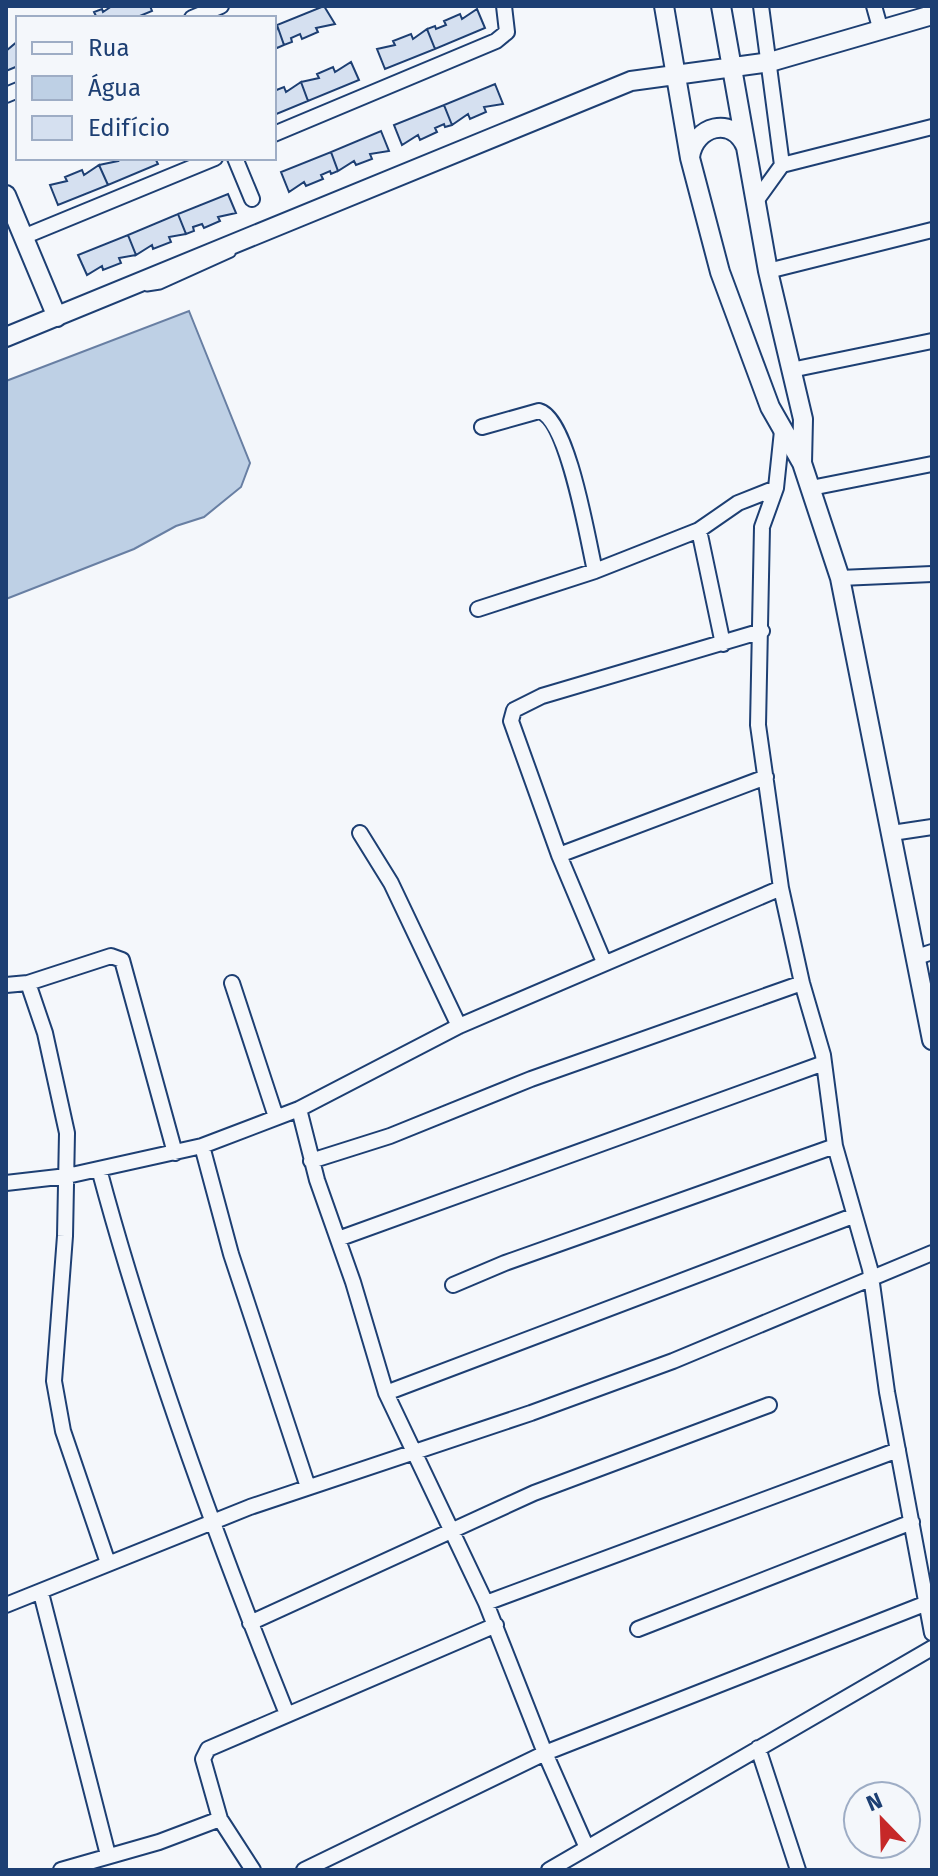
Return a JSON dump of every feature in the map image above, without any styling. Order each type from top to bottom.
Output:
[{"type":"street","points":[[197,16],[221,6]]},
{"type":"street","points":[[276,133],[496,41],[507,32],[504,6]]},
{"type":"street","points":[[664,6],[690,158],[732,309],[782,431],[802,463],[840,578],[932,1040]]},
{"type":"street","points":[[721,6],[768,271],[803,419],[802,463]]},
{"type":"street","points":[[761,6],[782,165]]},
{"type":"street","points":[[874,6],[881,31]]},
{"type":"street","points":[[6,337],[631,81],[770,62],[932,15]]},
{"type":"street","points":[[756,201],[782,165],[932,127]]},
{"type":"street","points":[[690,158],[694,141],[709,128],[729,128],[737,133],[747,149]]},
{"type":"street","points":[[23,237],[210,160]]},
{"type":"street","points":[[236,160],[252,199]]},
{"type":"street","points":[[6,195],[57,317]]},
{"type":"street","points":[[768,271],[932,230]]},
{"type":"street","points":[[791,370],[932,341]]},
{"type":"street","points":[[482,427],[539,411],[553,419],[570,464],[595,571]]},
{"type":"street","points":[[782,431],[776,488],[762,527],[758,713],[781,888],[824,1063],[835,1146],[871,1279],[898,1450],[932,1633]]},
{"type":"street","points":[[811,488],[932,464]]},
{"type":"street","points":[[478,609],[595,571],[699,530],[738,503],[776,488]]},
{"type":"street","points":[[699,530],[723,644]]},
{"type":"street","points":[[840,578],[932,574]]},
{"type":"street","points":[[604,962],[559,855],[511,721],[514,710],[542,696],[762,631]]},
{"type":"street","points":[[559,855],[766,777]]},
{"type":"street","points":[[892,833],[932,827]]},
{"type":"street","points":[[360,833],[391,883],[459,1026]]},
{"type":"street","points":[[6,1183],[67,1176],[202,1146],[299,1109],[459,1026],[781,888]]},
{"type":"street","points":[[914,958],[932,952]]},
{"type":"street","points":[[6,985],[28,983],[111,956],[122,960],[175,1153]]},
{"type":"street","points":[[28,983],[59,1091],[67,1133],[54,1381],[63,1431],[108,1563]]},
{"type":"street","points":[[232,983],[276,1117]]},
{"type":"street","points":[[311,1161],[390,1136],[531,1079],[802,983]]},
{"type":"street","points":[[338,1239],[824,1063]]},
{"type":"street","points":[[299,1109],[311,1161],[386,1393],[496,1625],[545,1753],[587,1848]]},
{"type":"street","points":[[202,1146],[231,1254],[308,1487]]},
{"type":"street","points":[[453,1285],[505,1263],[835,1146]]},
{"type":"street","points":[[99,1169],[123,1256],[211,1524],[287,1714]]},
{"type":"street","points":[[386,1393],[853,1216]]},
{"type":"street","points":[[6,1605],[308,1487],[531,1413],[673,1361],[932,1253]]},
{"type":"street","points":[[250,1623],[534,1493],[769,1405]]},
{"type":"street","points":[[486,1603],[898,1450]]},
{"type":"street","points":[[638,1629],[912,1522]]},
{"type":"street","points":[[41,1593],[108,1855]]},
{"type":"street","points":[[304,1870],[545,1753],[927,1603]]},
{"type":"street","points":[[253,1870],[220,1819],[203,1759],[208,1749],[496,1625]]},
{"type":"street","points":[[549,1870],[932,1648]]},
{"type":"street","points":[[758,1748],[798,1870]]},
{"type":"street","points":[[61,1870],[159,1842],[220,1819]]},
{"type":"water","points":[[189,311],[250,463],[241,487],[204,517],[176,526],[134,549],[6,599],[6,381]]},
{"type":"building","points":[[112,6],[150,6],[152,11],[140,16],[96,16],[94,12],[102,9],[103,12]]},
{"type":"building","points":[[324,6],[335,24],[316,28],[318,32],[302,39],[300,34],[284,45],[277,25]]},
{"type":"building","points":[[477,9],[485,28],[435,49],[427,29],[446,25],[444,21],[460,14],[462,19]]},
{"type":"building","points":[[277,25],[284,45],[277,48],[276,47]]},
{"type":"building","points":[[427,29],[435,49],[385,69],[377,49],[395,45],[393,41],[411,34],[413,39]]},
{"type":"building","points":[[16,43],[16,67],[6,71],[6,51]]},
{"type":"building","points":[[351,62],[359,80],[308,101],[301,82],[319,78],[317,74],[333,67],[335,72]]},
{"type":"building","points":[[301,82],[308,101],[276,114],[276,90],[284,87],[286,92]]},
{"type":"building","points":[[495,84],[503,104],[484,107],[486,112],[470,119],[468,114],[452,125],[444,105]]},
{"type":"building","points":[[444,105],[452,125],[445,127],[444,124],[435,128],[437,132],[420,140],[418,135],[402,145],[394,125]]},
{"type":"building","points":[[381,131],[389,151],[370,154],[372,159],[356,165],[354,161],[338,171],[331,152]]},
{"type":"building","points":[[331,152],[338,171],[321,175],[323,179],[306,186],[304,182],[289,192],[281,172]]},
{"type":"building","points":[[156,160],[158,164],[108,185],[99,165]]},
{"type":"building","points":[[99,165],[108,185],[58,205],[50,185],[67,181],[65,177],[82,170],[84,175]]},
{"type":"building","points":[[228,194],[236,213],[218,217],[220,221],[204,228],[202,224],[193,227],[194,231],[186,234],[178,214]]},
{"type":"building","points":[[178,214],[186,234],[169,237],[171,242],[153,249],[152,245],[136,255],[128,235]]},
{"type":"building","points":[[128,235],[136,255],[119,258],[121,263],[103,270],[102,266],[87,275],[78,255]]}]
